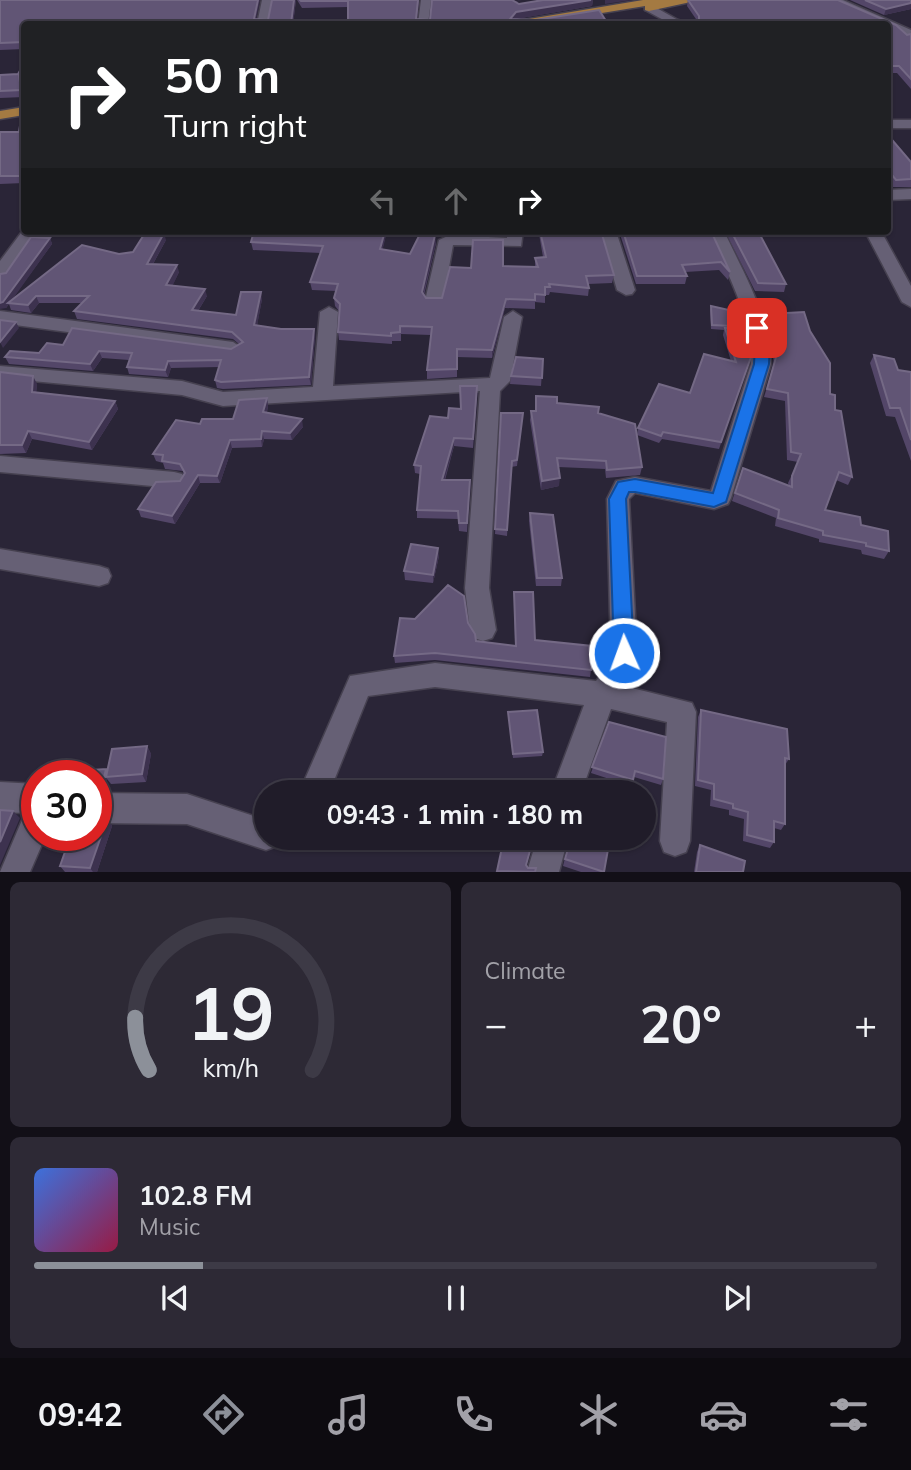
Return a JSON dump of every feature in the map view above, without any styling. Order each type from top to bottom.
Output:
[{"type":"main road","points":[[540,21],[662,0]]},
{"type":"main road","points":[[570,21],[695,0]]},
{"type":"main road","points":[[0,108],[21,105]]},
{"type":"main road","points":[[0,115],[21,112]]},
{"type":"street","points":[[263,21],[267,0]]},
{"type":"street","points":[[423,21],[426,0]]},
{"type":"street","points":[[834,0],[882,21]]},
{"type":"street","points":[[519,8],[521,21]]},
{"type":"street","points":[[649,8],[672,21]]},
{"type":"street","points":[[891,25],[911,34]]},
{"type":"street","points":[[891,124],[911,124]]},
{"type":"street","points":[[891,195],[911,194]]},
{"type":"street","points":[[0,273],[28,235]]},
{"type":"street","points":[[433,301],[445,243],[450,240],[514,243],[515,235]]},
{"type":"street","points":[[609,235],[626,290]]},
{"type":"street","points":[[571,780],[602,694],[616,675],[624,653],[618,499],[624,487],[635,485],[714,500],[720,498],[761,364],[762,346],[750,310],[718,235]]},
{"type":"street","points":[[876,235],[905,279],[911,302]]},
{"type":"street","points":[[323,391],[329,312]]},
{"type":"street","points":[[0,317],[233,348]]},
{"type":"street","points":[[490,389],[500,381],[513,317]]},
{"type":"street","points":[[0,372],[182,387],[223,398],[487,384],[490,389],[477,587],[483,630]]},
{"type":"street","points":[[0,464],[174,480]]},
{"type":"street","points":[[0,559],[99,576]]},
{"type":"street","points":[[319,780],[354,694],[360,685],[368,682],[435,675],[602,694],[682,712],[675,841]]},
{"type":"street","points":[[0,797],[21,798]]},
{"type":"street","points":[[112,808],[187,808],[254,831]]},
{"type":"street","points":[[543,872],[549,850]]},
{"type":"street","points":[[14,872],[23,851]]},
{"type":"building","points":[[0,0],[258,0],[254,19],[268,20],[272,0],[294,0],[291,21],[21,21],[21,42],[0,43]]},
{"type":"building","points":[[418,0],[416,19],[430,20],[432,0],[512,0],[519,4],[543,0],[591,0],[516,12],[510,19],[535,20],[599,10],[606,21],[348,21],[348,1],[301,1]]},
{"type":"building","points":[[688,0],[838,0],[887,21],[700,21]]},
{"type":"building","points":[[865,0],[911,0],[911,3],[886,9]]},
{"type":"building","points":[[891,23],[907,35],[911,34],[911,79],[899,66],[891,66]]},
{"type":"building","points":[[21,69],[21,90],[0,91],[0,75],[18,74]]},
{"type":"building","points":[[21,119],[21,176],[0,176],[0,132],[19,132]]},
{"type":"building","points":[[891,139],[911,162],[911,179],[896,180],[891,174]]},
{"type":"building","points":[[144,235],[163,235],[147,264],[177,265],[166,285],[205,289],[192,310],[236,315],[241,292],[261,292],[254,325],[281,329],[314,329],[309,377],[221,382],[215,380],[221,360],[168,361],[165,370],[127,367],[132,353],[99,351],[90,364],[5,357],[10,351],[39,353],[47,343],[63,345],[72,328],[231,349],[243,342],[232,332],[74,311],[89,296],[36,296],[28,305],[8,303],[82,245],[119,254],[133,252]]},
{"type":"building","points":[[253,235],[384,235],[380,249],[410,254],[420,235],[435,235],[422,292],[426,298],[442,298],[450,267],[471,268],[473,240],[503,240],[503,266],[538,267],[535,258],[546,257],[541,235],[602,235],[614,275],[586,276],[589,288],[549,284],[550,287],[545,287],[545,295],[535,294],[535,300],[506,299],[492,350],[457,349],[457,369],[427,370],[432,327],[400,326],[400,332],[391,333],[391,336],[338,332],[340,304],[334,298],[338,284],[310,282],[323,246],[251,242]]},
{"type":"building","points":[[624,235],[713,235],[730,272],[721,262],[682,265],[687,276],[637,276]]},
{"type":"building","points":[[733,235],[760,235],[786,284],[758,283]]},
{"type":"building","points":[[31,237],[50,238],[0,303],[0,274],[6,273]]},
{"type":"building","points":[[711,306],[729,310],[732,326],[712,325]]},
{"type":"building","points":[[804,312],[810,331],[830,363],[830,394],[835,395],[835,410],[841,411],[852,477],[839,472],[825,510],[860,517],[861,525],[888,531],[889,551],[866,546],[866,543],[823,535],[823,531],[778,518],[779,510],[735,493],[743,468],[792,487],[792,476],[801,454],[791,452],[788,393],[767,389],[776,357],[772,328],[779,328],[770,314]]},
{"type":"building","points":[[0,320],[16,322],[0,342]]},
{"type":"building","points":[[725,328],[748,328],[751,357],[721,442],[663,432],[661,436],[638,428],[659,384],[690,393],[704,354],[736,362]]},
{"type":"building","points":[[874,355],[894,359],[898,370],[911,372],[911,440],[900,408],[890,408]]},
{"type":"building","points":[[516,357],[543,359],[542,378],[511,376]]},
{"type":"building","points":[[0,372],[33,376],[32,392],[115,401],[89,442],[28,431],[22,445],[0,445]]},
{"type":"building","points":[[460,386],[477,386],[473,439],[454,438],[442,480],[470,480],[467,523],[459,523],[458,511],[417,510],[421,466],[414,465],[430,416],[448,418],[449,408],[461,409]]},
{"type":"building","points":[[536,396],[557,397],[557,403],[599,407],[598,413],[635,424],[642,467],[607,470],[606,461],[557,458],[560,478],[542,481],[531,411],[536,411]]},
{"type":"building","points":[[267,398],[263,412],[302,419],[290,433],[262,431],[261,439],[230,440],[217,476],[198,475],[172,516],[138,509],[156,482],[180,481],[185,473],[180,464],[162,461],[163,455],[153,454],[176,420],[200,424],[202,419],[233,419],[239,400]]},
{"type":"building","points":[[501,413],[523,413],[517,460],[512,461],[507,530],[495,529]]},
{"type":"building","points":[[530,513],[553,515],[562,578],[537,578]]},
{"type":"building","points":[[411,544],[438,548],[433,575],[404,571]]},
{"type":"building","points":[[448,585],[464,596],[468,623],[476,641],[516,646],[514,592],[533,592],[535,640],[592,646],[591,670],[435,653],[394,656],[400,618],[415,619]]},
{"type":"building","points":[[537,710],[543,752],[513,754],[508,712]]},
{"type":"building","points":[[701,710],[787,729],[789,759],[785,758],[785,824],[774,821],[774,842],[747,835],[748,812],[733,808],[733,804],[714,799],[714,784],[698,780]]},
{"type":"building","points":[[609,722],[666,737],[663,779],[635,771],[633,780],[592,767]]},
{"type":"building","points":[[147,746],[142,774],[112,776],[112,760],[110,760],[112,749]]},
{"type":"building","points":[[0,810],[13,811],[0,842]]},
{"type":"building","points":[[700,845],[745,861],[743,872],[696,872]]},
{"type":"building","points":[[501,850],[530,850],[526,865],[528,868],[536,868],[535,872],[497,871]]},
{"type":"building","points":[[568,850],[608,850],[604,872],[565,859]]},
{"type":"building","points":[[65,851],[96,851],[90,868],[60,866]]},
{"type":"route","points":[[624,653],[618,499],[624,487],[635,485],[714,500],[720,498],[761,364],[762,346],[757,328]]}]
